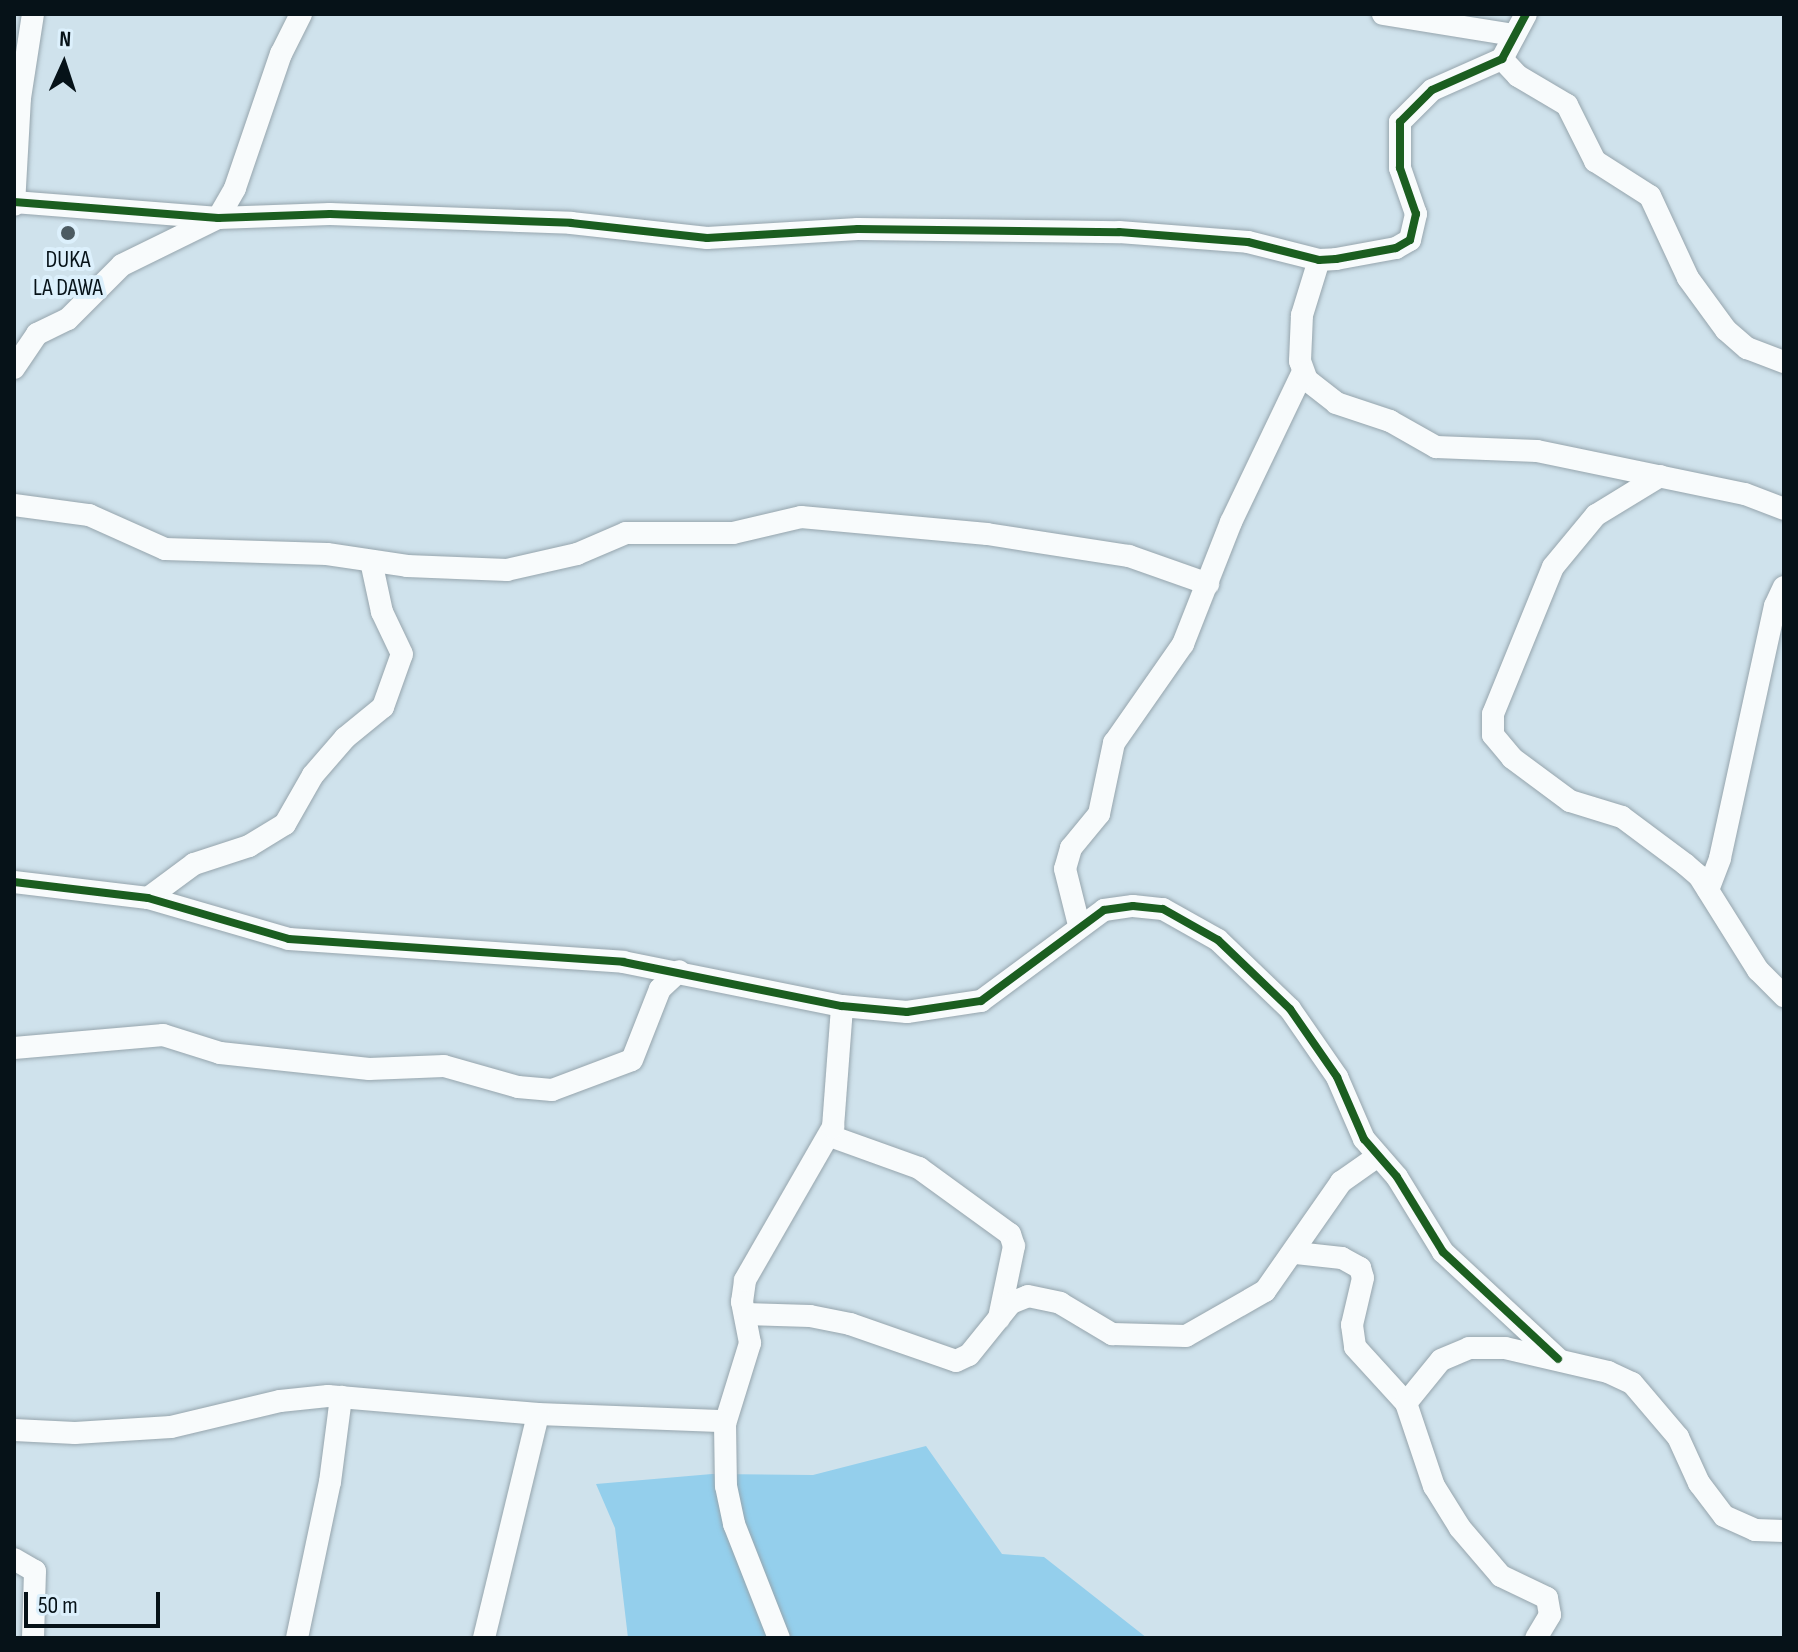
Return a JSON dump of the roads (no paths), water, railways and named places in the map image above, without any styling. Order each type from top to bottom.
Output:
[{"type":"street","points":[[33,14],[20,98],[14,204],[218,218],[330,214],[571,223],[707,238],[858,229],[1119,232],[1248,242],[1319,260],[1386,250],[1410,240],[1416,214],[1400,168],[1400,122],[1432,90],[1502,59],[1526,14]]},
{"type":"street","points":[[14,368],[37,334],[68,319],[122,265],[218,218],[235,188],[275,69],[301,14]]},
{"type":"street","points":[[1383,14],[1514,35]]},
{"type":"street","points":[[1502,59],[1518,76],[1567,105],[1595,161],[1650,196],[1688,278],[1726,330],[1747,348],[1784,362]]},
{"type":"street","points":[[1079,925],[1066,885],[1068,857],[1099,814],[1114,743],[1176,658],[1231,522],[1303,372],[1302,315],[1319,260]]},
{"type":"street","points":[[1303,372],[1336,403],[1390,421],[1436,447],[1537,451],[1660,476],[1784,509]]},
{"type":"street","points":[[1660,476],[1596,515],[1571,540],[1553,567],[1492,726],[1497,744],[1570,801],[1640,827],[1699,876],[1758,970],[1784,996]]},
{"type":"street","points":[[14,505],[89,515],[165,549],[327,554],[371,561],[513,570],[577,554],[626,533],[733,533],[801,517],[987,534],[1129,556],[1208,584]]},
{"type":"street","points":[[148,898],[194,864],[249,846],[285,824],[313,775],[345,738],[383,707],[402,654],[382,612],[371,561]]},
{"type":"street","points":[[1708,890],[1720,858],[1775,606],[1784,587]]},
{"type":"street","points":[[14,882],[148,898],[289,939],[574,958],[679,971],[842,1006],[907,1012],[974,1003],[1104,910],[1133,906],[1181,915],[1218,940],[1310,1033],[1378,1156],[1443,1252],[1558,1359]]},
{"type":"street","points":[[14,1048],[163,1035],[220,1053],[369,1069],[454,1067],[518,1087],[552,1090],[632,1060],[660,989],[679,971]]},
{"type":"street","points":[[779,1638],[734,1524],[726,1486],[725,1424],[750,1343],[745,1314],[745,1280],[830,1136],[838,1098],[842,1006]]},
{"type":"street","points":[[830,1136],[919,1168],[1010,1234],[1014,1246],[999,1318]]},
{"type":"street","points":[[745,1314],[810,1316],[850,1324],[956,1361],[969,1355],[1019,1299],[1042,1296],[1112,1334],[1186,1336],[1265,1291],[1296,1253],[1341,1182],[1378,1156]]},
{"type":"street","points":[[1296,1253],[1350,1260],[1360,1268],[1363,1278],[1352,1325],[1355,1347],[1406,1403],[1441,1501],[1495,1571],[1547,1598],[1550,1615],[1536,1638]]},
{"type":"street","points":[[1406,1403],[1433,1368],[1458,1351],[1496,1347],[1558,1359],[1632,1383],[1682,1443],[1699,1483],[1724,1516],[1755,1530],[1784,1531]]},
{"type":"street","points":[[14,1430],[75,1433],[171,1427],[280,1401],[341,1397],[538,1414],[680,1417],[725,1424]]},
{"type":"street","points":[[297,1638],[330,1482],[341,1397]]},
{"type":"street","points":[[484,1638],[538,1414]]},
{"type":"street","points":[[14,1559],[35,1571],[33,1638]]},
{"type":"place","name":"DUKA LA DAWA","points":[[68,233]]}]
